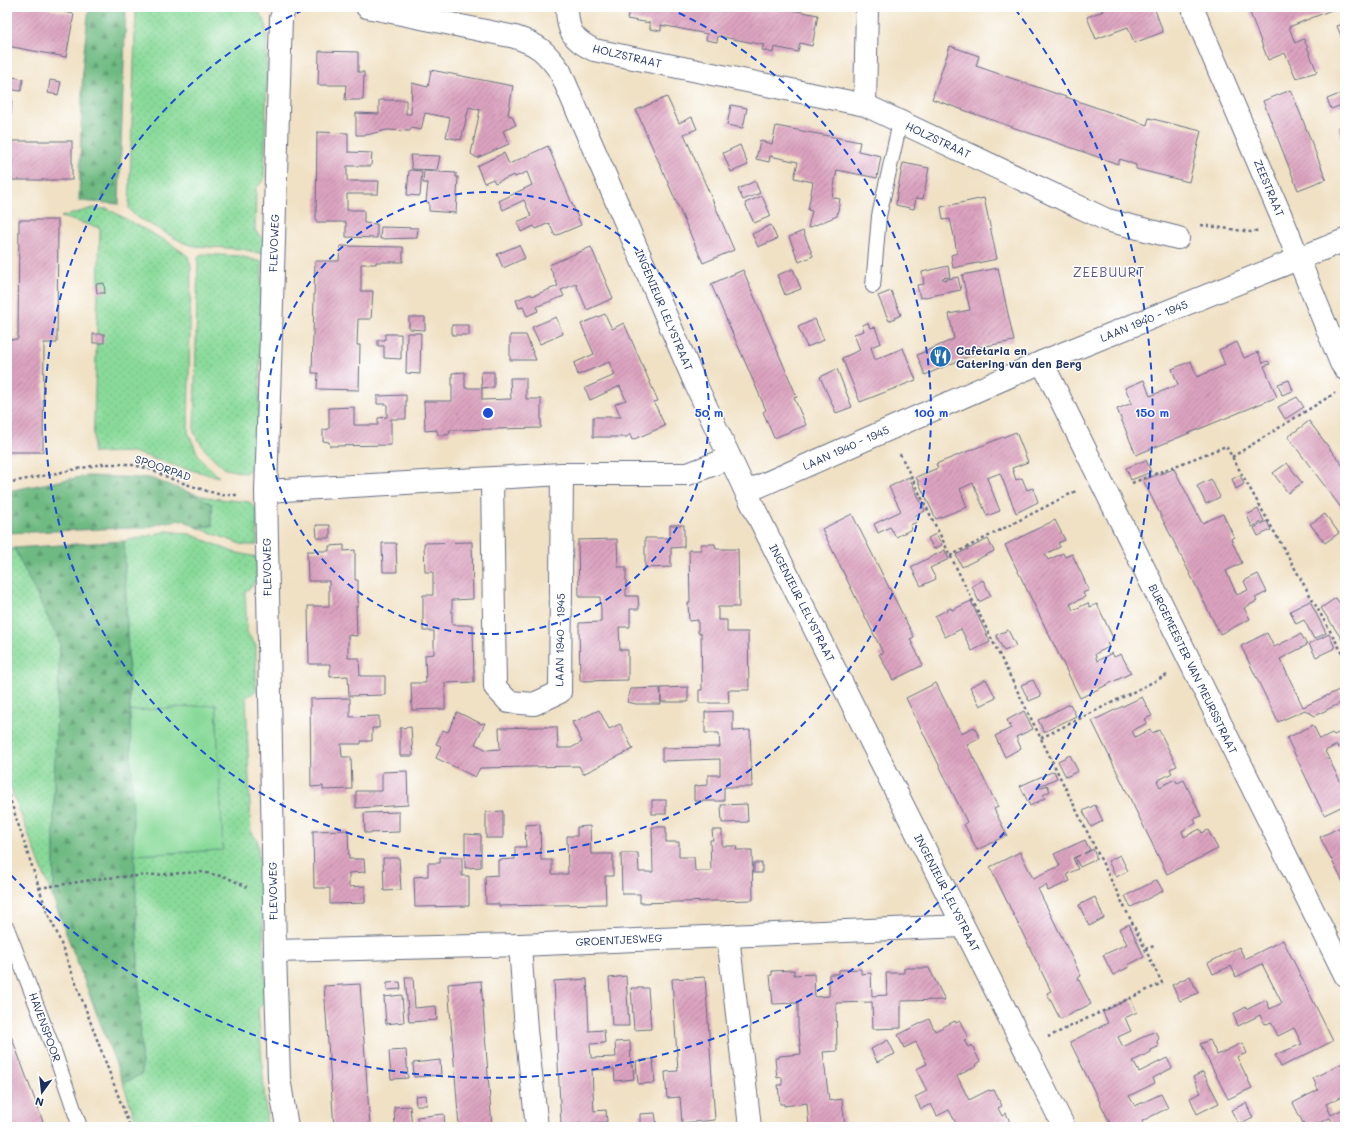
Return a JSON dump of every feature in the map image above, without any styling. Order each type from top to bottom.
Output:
[{"type":"street","name":"FLEVOWEG","points":[[285,7],[281,18],[266,491],[273,891],[279,1078],[287,1127]]},
{"type":"street","name":"INGENIEUR LELYSTRAAT","points":[[367,7],[515,36],[532,43],[547,53],[560,70],[695,383],[746,492],[1064,1127]]},
{"type":"street","name":"HOLZSTRAAT","points":[[567,7],[567,15],[571,32],[581,43],[594,50],[865,105],[1107,220],[1178,238]]},
{"type":"street","points":[[865,105],[867,7]]},
{"type":"street","name":"ZEESTRAAT","points":[[1194,7],[1194,12],[1284,223],[1341,363],[1345,369]]},
{"type":"street","name":"LAAN 1940 - 1945","points":[[746,492],[1042,362],[1345,240]]},
{"type":"street","name":"BURGEMEESTER VAN MEURSSTRAAT","points":[[1042,362],[1345,975]]},
{"type":"street","points":[[266,491],[562,474],[688,474],[730,458]]},
{"type":"street","name":"LAAN 1940 - 1945","points":[[492,479],[496,687],[510,702],[534,704],[560,692],[562,474]]},
{"type":"street","name":"GROENTJESWEG","points":[[275,951],[520,945],[963,926]]},
{"type":"street","points":[[728,936],[750,1127]]},
{"type":"street","points":[[520,945],[526,1030],[537,1127]]},
{"type":"lane","points":[[873,286],[879,216],[900,122]]},
{"type":"lane","name":"HAVENSPOOR","points":[[7,928],[53,1048],[80,1127]]},
{"type":"path","points":[[1178,238],[1199,225],[1251,232],[1284,223]]},
{"type":"path","points":[[1232,457],[1338,391]]},
{"type":"path","points":[[888,430],[1162,983],[1024,1048]]},
{"type":"path","points":[[950,556],[1103,486],[1226,446],[1344,655]]},
{"type":"path","name":"SPOORPAD","points":[[7,482],[102,464],[128,464],[147,468],[174,480],[214,493],[242,495],[266,491]]},
{"type":"path","points":[[1041,738],[1191,663]]},
{"type":"path","points":[[7,790],[47,912],[57,933],[130,1127]]},
{"type":"path","points":[[39,888],[105,878],[201,872],[226,877],[253,889],[273,891]]},
{"type":"path","points":[[1146,950],[1154,946]]},
{"type":"green space","points":[[89,7],[126,7],[119,204],[79,201],[83,61]]},
{"type":"green space","points":[[136,7],[256,7],[266,24],[267,70],[264,180],[256,188],[255,231],[264,239],[263,254],[242,249],[194,246],[184,243],[135,216],[129,208]]},
{"type":"green space","points":[[93,208],[108,209],[171,244],[188,256],[191,267],[188,432],[199,457],[219,477],[176,466],[133,452],[93,453],[100,228],[61,217]]},
{"type":"green space","points":[[201,254],[240,256],[262,262],[258,465],[245,473],[225,469],[205,450],[194,432],[198,258]]},
{"type":"green space","points":[[86,476],[150,478],[191,493],[212,504],[212,526],[196,527],[183,520],[165,522],[146,528],[7,533],[7,491]]},
{"type":"green space","points":[[191,493],[211,498],[250,502],[257,509],[257,545],[243,545],[196,527],[212,526],[212,504]]},
{"type":"green space","points":[[167,531],[190,534],[233,552],[257,557],[258,579],[245,593],[247,633],[256,645],[256,691],[246,697],[251,834],[257,839],[261,881],[266,1001],[258,1009],[267,1127],[138,1127],[123,1083],[142,1074],[134,855],[222,850],[216,705],[130,711],[124,541]]},
{"type":"green space","points":[[124,541],[142,1074],[123,1083],[54,901],[54,779],[60,643],[14,548]]},
{"type":"green space","points":[[14,548],[61,643],[54,779],[54,901],[7,778],[7,552]]},
{"type":"green space","points":[[216,705],[223,850],[134,855],[130,711]]},
{"type":"building","points":[[7,7],[40,7],[74,14],[66,57],[7,46]]},
{"type":"building","points":[[614,7],[776,7],[818,15],[812,46],[800,43],[798,52],[774,47],[773,53],[762,50],[764,45],[718,36],[717,42],[706,40],[707,34],[661,25],[661,31],[650,29],[650,23],[627,19],[629,11]]},
{"type":"building","points":[[1101,7],[1154,7],[1163,32],[1134,43],[1128,27],[1096,39],[1087,17],[1103,11]]},
{"type":"building","points":[[1256,7],[1339,7],[1289,27],[1295,43],[1304,39],[1317,72],[1296,78],[1285,53],[1268,60],[1249,10]]},
{"type":"building","points":[[1345,23],[1345,46],[1337,26]]},
{"type":"building","points":[[950,46],[979,56],[976,66],[1147,125],[1149,118],[1201,131],[1189,182],[1136,169],[1136,165],[1120,159],[1118,164],[932,99]]},
{"type":"building","points":[[319,51],[358,52],[358,72],[364,72],[363,100],[345,100],[346,85],[318,85]]},
{"type":"building","points":[[431,70],[513,86],[508,115],[512,116],[516,125],[503,131],[509,144],[477,158],[471,154],[480,110],[469,107],[461,140],[446,137],[450,118],[425,113],[421,130],[411,128],[410,131],[387,130],[366,135],[356,135],[356,113],[379,114],[379,100],[406,100],[406,114],[411,114],[412,83],[428,87]]},
{"type":"building","points":[[7,76],[23,79],[21,91],[7,89]]},
{"type":"building","points":[[50,80],[61,82],[58,95],[48,93]]},
{"type":"building","points":[[1291,90],[1326,179],[1298,190],[1263,101]]},
{"type":"building","points":[[1345,92],[1345,104],[1331,109],[1327,99]]},
{"type":"building","points":[[7,96],[12,96],[11,114],[7,114]]},
{"type":"building","points":[[667,97],[679,123],[692,117],[697,129],[684,134],[734,250],[703,263],[636,110]]},
{"type":"building","points":[[731,105],[747,108],[743,128],[727,125]]},
{"type":"building","points":[[1345,124],[1345,145],[1338,127]]},
{"type":"building","points":[[776,126],[860,142],[858,151],[881,156],[877,178],[837,170],[832,197],[840,199],[837,216],[808,228],[812,211],[808,210],[813,182],[794,178],[798,162],[770,156],[769,162],[756,159],[760,141],[772,144]]},
{"type":"building","points":[[317,132],[348,133],[348,152],[372,153],[371,166],[347,166],[347,181],[379,181],[378,194],[347,194],[347,210],[364,210],[364,223],[377,224],[377,238],[346,237],[346,222],[316,222]]},
{"type":"building","points":[[7,141],[72,141],[72,180],[7,180]]},
{"type":"building","points":[[740,145],[748,165],[731,172],[723,153]]},
{"type":"building","points":[[548,146],[581,225],[555,236],[549,223],[536,229],[534,226],[521,232],[517,222],[531,216],[524,200],[503,210],[499,201],[532,185],[527,172],[515,177],[514,175],[495,183],[493,179],[484,183],[477,166],[504,153],[509,164]]},
{"type":"building","points":[[410,155],[440,156],[437,170],[412,169]]},
{"type":"building","points":[[903,163],[929,168],[923,199],[916,198],[914,209],[896,205]]},
{"type":"building","points":[[409,170],[422,171],[420,196],[407,195]]},
{"type":"building","points":[[424,171],[456,173],[456,177],[458,177],[456,213],[429,211],[429,202],[426,202],[428,183],[423,183]]},
{"type":"building","points":[[755,181],[760,193],[743,200],[738,189]]},
{"type":"building","points":[[762,196],[771,216],[754,223],[745,203]]},
{"type":"building","points":[[984,198],[997,259],[953,268],[951,255],[957,253],[954,236],[950,219],[943,220],[941,207]]},
{"type":"building","points":[[19,220],[58,220],[57,343],[44,343],[43,452],[7,452],[7,340],[18,339]]},
{"type":"building","points":[[771,225],[777,239],[758,247],[752,234]]},
{"type":"building","points":[[381,227],[418,228],[417,238],[380,239]]},
{"type":"building","points":[[803,231],[813,256],[799,262],[789,237]]},
{"type":"building","points":[[519,245],[525,258],[503,268],[497,254]]},
{"type":"building","points":[[340,246],[403,247],[403,262],[376,262],[376,264],[361,264],[361,291],[373,291],[371,319],[358,319],[357,345],[360,345],[359,390],[317,389],[318,373],[312,373],[315,261],[339,261]]},
{"type":"building","points":[[591,247],[613,298],[587,310],[576,284],[561,290],[564,296],[538,306],[538,311],[527,316],[523,307],[519,308],[516,300],[531,294],[532,296],[558,286],[549,265]]},
{"type":"building","points":[[948,266],[950,277],[942,278],[943,280],[958,277],[961,290],[920,298],[917,285],[924,284],[922,272]]},
{"type":"building","points":[[998,268],[1014,341],[980,347],[981,351],[925,375],[917,355],[954,339],[949,314],[970,310],[962,275]]},
{"type":"building","points":[[793,269],[801,289],[785,295],[777,275]]},
{"type":"building","points":[[743,270],[797,397],[794,398],[806,425],[774,438],[763,412],[766,410],[711,284]]},
{"type":"building","points":[[104,283],[105,293],[97,293],[96,284]]},
{"type":"building","points":[[891,291],[901,315],[889,321],[878,296]]},
{"type":"building","points":[[605,314],[612,329],[624,323],[658,401],[654,402],[665,426],[632,440],[630,434],[627,437],[593,437],[593,417],[621,417],[615,404],[626,400],[620,386],[590,400],[585,388],[615,375],[609,362],[578,375],[574,363],[594,354],[581,324]]},
{"type":"building","points":[[409,317],[425,317],[425,330],[409,329]]},
{"type":"building","points":[[556,317],[563,334],[540,344],[532,327]]},
{"type":"building","points":[[815,319],[824,340],[807,347],[798,327]]},
{"type":"building","points":[[868,323],[870,328],[875,327],[881,343],[871,347],[875,360],[903,348],[916,380],[860,402],[842,358],[860,350],[854,334],[864,331],[862,325]]},
{"type":"building","points":[[452,325],[469,325],[469,335],[452,335]]},
{"type":"building","points":[[407,333],[421,333],[420,374],[406,373]]},
{"type":"building","points":[[93,334],[104,334],[104,343],[93,343]]},
{"type":"building","points":[[385,334],[401,334],[401,359],[384,358],[384,346],[378,346],[378,340],[385,340]]},
{"type":"building","points":[[510,335],[526,335],[536,360],[510,360]]},
{"type":"building","points":[[1237,342],[1244,358],[1258,352],[1263,363],[1268,361],[1270,364],[1264,366],[1277,397],[1136,455],[1117,409],[1132,403],[1125,388],[1144,380],[1150,396],[1178,385],[1172,369],[1191,361],[1197,377],[1225,365],[1219,350]]},
{"type":"building","points":[[837,369],[852,407],[836,413],[820,377]]},
{"type":"building","points":[[465,372],[465,388],[482,388],[482,400],[511,399],[510,378],[526,378],[526,399],[541,399],[541,428],[450,430],[448,435],[439,435],[437,430],[425,431],[424,401],[452,401],[452,373]]},
{"type":"building","points":[[481,372],[494,372],[494,387],[482,388]]},
{"type":"building","points":[[1289,380],[1293,391],[1282,395],[1278,384]]},
{"type":"building","points":[[406,395],[406,419],[391,419],[391,445],[330,446],[329,442],[323,441],[323,430],[329,429],[329,408],[354,407],[354,425],[378,425],[378,418],[387,417],[387,404],[377,404],[377,396]]},
{"type":"building","points":[[1297,397],[1304,407],[1285,419],[1278,407]]},
{"type":"building","points":[[1309,421],[1345,469],[1345,513],[1288,437]]},
{"type":"building","points":[[1016,432],[1028,462],[1012,468],[1016,480],[1022,478],[1027,490],[1033,488],[1038,502],[1016,513],[1000,473],[987,478],[1000,511],[987,516],[973,483],[960,489],[967,507],[936,519],[916,477],[938,468],[936,464]]},
{"type":"building","points":[[1146,460],[1151,472],[1131,480],[1126,468]]},
{"type":"building","points":[[1287,463],[1302,483],[1288,493],[1273,473]]},
{"type":"building","points":[[1174,469],[1202,523],[1223,514],[1234,537],[1231,539],[1242,563],[1226,571],[1237,595],[1248,590],[1244,581],[1258,574],[1267,592],[1255,598],[1257,601],[1244,608],[1250,619],[1220,634],[1143,480]]},
{"type":"building","points":[[1240,475],[1244,484],[1236,489],[1232,479]]},
{"type":"building","points":[[909,477],[925,511],[914,516],[917,522],[910,525],[912,529],[896,537],[890,527],[878,533],[874,524],[901,511],[889,487]]},
{"type":"building","points":[[1211,479],[1220,497],[1206,504],[1197,486]]},
{"type":"building","points":[[1258,509],[1264,521],[1252,527],[1247,515]]},
{"type":"building","points":[[852,514],[914,637],[910,639],[923,665],[893,680],[879,654],[883,653],[822,529]]},
{"type":"building","points":[[1325,514],[1339,533],[1325,543],[1310,524]]},
{"type":"building","points":[[1055,520],[1065,540],[1058,543],[1060,547],[1045,554],[1048,560],[1063,553],[1065,557],[1072,554],[1089,590],[1083,593],[1085,597],[1070,604],[1073,610],[1088,603],[1090,607],[1097,604],[1114,640],[1107,643],[1109,647],[1095,654],[1097,661],[1112,653],[1114,657],[1121,654],[1131,673],[1080,698],[1005,545]]},
{"type":"building","points":[[1267,521],[1271,530],[1258,536],[1254,528]]},
{"type":"building","points":[[316,525],[330,525],[330,538],[317,538]]},
{"type":"building","points":[[670,525],[684,525],[684,547],[671,548],[671,567],[645,568],[645,538],[670,538]]},
{"type":"building","points":[[936,534],[942,545],[934,549],[928,538]]},
{"type":"building","points":[[617,539],[618,567],[626,567],[626,596],[638,596],[639,609],[630,609],[630,627],[619,627],[620,650],[628,650],[628,680],[580,681],[579,623],[601,622],[601,610],[600,597],[579,597],[578,540]]},
{"type":"building","points":[[988,539],[994,551],[962,567],[956,555]]},
{"type":"building","points":[[472,542],[473,599],[452,600],[452,625],[473,625],[474,682],[445,683],[445,709],[412,710],[411,683],[426,683],[425,655],[434,654],[434,631],[423,631],[423,595],[433,595],[433,572],[425,572],[424,543]]},
{"type":"building","points":[[382,543],[396,543],[397,572],[383,572]]},
{"type":"building","points":[[701,544],[715,544],[716,549],[738,549],[739,607],[718,607],[718,620],[727,620],[727,632],[748,632],[749,690],[728,690],[729,703],[699,703],[699,690],[702,690],[701,633],[698,633],[698,620],[689,621],[688,603],[690,603],[689,550],[701,550]]},
{"type":"building","points":[[344,545],[344,551],[355,550],[355,580],[358,580],[358,606],[356,606],[357,636],[348,635],[348,658],[359,658],[360,676],[385,676],[385,695],[349,696],[348,676],[330,677],[330,664],[309,664],[308,606],[329,606],[329,581],[308,581],[307,551],[329,551],[329,546]]},
{"type":"building","points":[[945,550],[949,559],[930,568],[936,579],[921,586],[911,567]]},
{"type":"building","points":[[983,580],[991,596],[979,602],[972,586]]},
{"type":"building","points":[[1336,598],[1345,611],[1345,644],[1321,608]]},
{"type":"building","points":[[971,601],[990,642],[972,651],[961,629],[945,637],[935,616],[951,608],[952,610]]},
{"type":"building","points":[[1310,601],[1326,633],[1314,639],[1304,620],[1296,624],[1290,611]]},
{"type":"building","points":[[1008,630],[1016,646],[1004,651],[996,635]]},
{"type":"building","points":[[1267,633],[1274,647],[1301,634],[1307,645],[1280,659],[1303,707],[1339,690],[1344,701],[1315,716],[1305,710],[1278,722],[1241,646]]},
{"type":"building","points":[[1329,634],[1335,648],[1316,657],[1309,644]]},
{"type":"building","points":[[986,679],[996,698],[980,706],[970,687]]},
{"type":"building","points":[[1033,680],[1041,696],[1029,701],[1021,685]]},
{"type":"building","points":[[936,683],[961,733],[974,727],[980,738],[967,745],[998,807],[994,809],[1007,835],[977,850],[964,824],[967,822],[906,698]]},
{"type":"building","points":[[688,687],[688,702],[661,702],[661,688]]},
{"type":"building","points":[[660,688],[661,704],[636,704],[627,702],[631,689]]},
{"type":"building","points":[[1142,697],[1152,716],[1145,719],[1147,723],[1132,731],[1135,737],[1150,729],[1152,733],[1159,730],[1177,766],[1170,769],[1172,773],[1157,781],[1160,787],[1175,779],[1177,783],[1184,780],[1201,816],[1194,819],[1196,823],[1182,831],[1184,837],[1200,829],[1202,833],[1208,830],[1218,849],[1167,874],[1092,721]]},
{"type":"building","points":[[350,698],[350,717],[379,716],[379,728],[372,728],[372,741],[361,741],[361,744],[341,744],[342,757],[351,757],[352,789],[323,790],[323,786],[311,787],[310,699]]},
{"type":"building","points":[[1070,704],[1076,716],[1044,732],[1038,720]]},
{"type":"building","points":[[599,710],[609,729],[620,724],[633,749],[583,774],[579,766],[480,768],[475,777],[436,758],[441,746],[436,744],[443,730],[448,732],[457,712],[482,724],[485,723],[475,744],[487,750],[500,749],[499,728],[537,727],[557,727],[558,748],[571,748],[582,742],[572,722]]},
{"type":"building","points":[[733,711],[733,731],[750,730],[752,787],[724,787],[724,801],[694,801],[694,786],[708,785],[708,775],[720,775],[720,759],[662,761],[662,748],[720,747],[719,733],[705,733],[705,712]]},
{"type":"building","points":[[1024,711],[1033,729],[1016,737],[1021,748],[1005,757],[995,736],[1011,728],[1007,720]]},
{"type":"building","points":[[1313,725],[1320,739],[1332,733],[1334,735],[1345,730],[1345,744],[1338,748],[1337,745],[1325,751],[1345,791],[1345,805],[1324,815],[1287,738]]},
{"type":"building","points":[[411,727],[413,756],[400,756],[400,728]]},
{"type":"building","points":[[1070,755],[1078,771],[1066,777],[1058,761]]},
{"type":"building","points":[[407,771],[408,805],[356,808],[356,791],[382,791],[382,772]]},
{"type":"building","points":[[1054,771],[1057,778],[1039,786],[1040,788],[1047,785],[1050,791],[1043,795],[1045,798],[1030,806],[1020,786]]},
{"type":"building","points":[[652,800],[666,800],[666,814],[652,814]]},
{"type":"building","points":[[747,804],[748,822],[722,823],[721,805]]},
{"type":"building","points":[[1095,805],[1103,821],[1091,827],[1083,811]]},
{"type":"building","points":[[503,811],[503,838],[486,838],[486,812]]},
{"type":"building","points":[[399,812],[399,832],[365,833],[364,813]]},
{"type":"building","points":[[540,824],[541,860],[552,860],[552,874],[568,874],[567,836],[577,836],[577,827],[590,826],[591,854],[613,854],[613,876],[605,876],[606,904],[499,906],[499,904],[486,904],[485,876],[498,875],[498,860],[515,859],[515,847],[526,847],[525,825]]},
{"type":"building","points":[[1345,825],[1345,886],[1320,837]]},
{"type":"building","points":[[652,827],[666,827],[666,842],[679,842],[679,857],[694,857],[695,871],[711,871],[710,840],[713,840],[712,830],[722,830],[722,846],[737,846],[736,850],[752,850],[753,900],[640,903],[640,894],[622,894],[621,853],[638,853],[639,872],[653,872]]},
{"type":"building","points":[[348,830],[349,859],[364,859],[365,872],[349,873],[349,887],[365,886],[365,903],[330,904],[330,888],[314,888],[313,831]]},
{"type":"building","points":[[465,834],[481,835],[481,867],[465,868]]},
{"type":"building","points":[[1085,840],[1090,850],[1084,853],[1085,854],[1093,849],[1097,859],[1080,867],[1075,858],[1080,855],[1073,858],[1078,869],[1067,874],[1070,881],[1048,891],[1046,885],[1038,889],[1081,976],[1078,978],[1091,1004],[1060,1019],[1047,993],[1051,991],[990,867],[1020,852],[1033,878],[1060,866],[1054,854]]},
{"type":"building","points":[[1120,855],[1128,871],[1116,877],[1108,861]]},
{"type":"building","points":[[440,857],[462,857],[462,876],[469,876],[469,906],[415,907],[414,877],[428,876],[428,863],[440,863]]},
{"type":"building","points":[[383,858],[399,858],[401,890],[384,891]]},
{"type":"building","points":[[754,863],[762,863],[762,873],[754,873]]},
{"type":"building","points":[[1157,880],[1163,891],[1131,907],[1125,896]]},
{"type":"building","points":[[1095,897],[1104,918],[1089,926],[1079,905]]},
{"type":"building","points":[[1129,924],[1144,957],[1113,975],[1103,955],[1127,944],[1119,929]]},
{"type":"building","points":[[1283,940],[1333,1041],[1281,1067],[1275,1055],[1302,1044],[1294,1028],[1278,1036],[1271,1022],[1267,1024],[1264,1023],[1260,1015],[1238,1026],[1233,1014],[1246,1007],[1248,1009],[1266,1000],[1270,1009],[1282,1003],[1262,964],[1236,977],[1231,966],[1213,974],[1208,963],[1239,947],[1245,959]]},
{"type":"building","points":[[904,968],[929,968],[945,1000],[901,1001],[901,1028],[873,1029],[872,1002],[836,1003],[837,1051],[823,1052],[829,1101],[842,1099],[845,1127],[809,1127],[807,1103],[784,1106],[784,1104],[780,1104],[778,1085],[782,1085],[782,1077],[777,1078],[775,1058],[779,1058],[779,1056],[801,1054],[798,1027],[798,1003],[773,1004],[770,975],[772,975],[772,971],[794,970],[794,975],[814,974],[815,997],[829,996],[829,974],[839,974],[839,970],[861,969],[861,974],[871,973],[872,996],[887,995],[886,973],[904,973]]},
{"type":"building","points":[[626,976],[629,1026],[612,1026],[609,978]]},
{"type":"building","points":[[1190,976],[1198,993],[1180,1001],[1172,985]]},
{"type":"building","points":[[405,977],[413,977],[415,1008],[436,1006],[437,1020],[409,1022]]},
{"type":"building","points":[[705,977],[715,1120],[682,1123],[680,1097],[667,1098],[665,1072],[678,1071],[672,979]]},
{"type":"building","points":[[587,979],[589,1031],[604,1030],[605,1043],[590,1044],[591,1058],[616,1057],[615,1042],[630,1041],[631,1066],[633,1066],[634,1079],[615,1081],[614,1069],[592,1070],[594,1111],[606,1110],[607,1122],[561,1125],[554,981]]},
{"type":"building","points":[[481,981],[492,1127],[459,1127],[448,984]]},
{"type":"building","points":[[400,982],[401,989],[387,990],[387,983]]},
{"type":"building","points":[[360,984],[370,1127],[334,1127],[324,986]]},
{"type":"building","points":[[631,988],[648,988],[651,1029],[634,1030]]},
{"type":"building","points":[[402,995],[404,1022],[386,1024],[384,997]]},
{"type":"building","points":[[1130,998],[1137,1012],[1125,1018],[1131,1031],[1118,1037],[1123,1047],[1155,1031],[1159,1039],[1157,1041],[1158,1047],[1133,1061],[1139,1072],[1167,1058],[1172,1068],[1153,1078],[1155,1083],[1129,1096],[1135,1106],[1161,1094],[1168,1108],[1142,1121],[1145,1127],[1112,1127],[1070,1042],[1108,1023],[1103,1012]]},
{"type":"building","points":[[929,1019],[935,1031],[955,1021],[956,1023],[960,1021],[968,1038],[964,1040],[968,1047],[972,1045],[980,1062],[976,1064],[977,1066],[957,1076],[969,1100],[989,1090],[994,1090],[1002,1106],[998,1108],[1002,1116],[1006,1113],[1012,1127],[958,1127],[949,1110],[937,1116],[931,1104],[921,1109],[915,1097],[927,1091],[916,1069],[927,1064],[916,1042],[904,1048],[898,1035]]},
{"type":"building","points":[[7,1025],[45,1127],[7,1127]]},
{"type":"building","points":[[888,1040],[895,1054],[877,1062],[871,1049]]},
{"type":"building","points":[[1210,1040],[1217,1055],[1242,1043],[1247,1053],[1237,1057],[1252,1088],[1228,1099],[1200,1044]]},
{"type":"building","points":[[406,1050],[408,1078],[391,1079],[389,1051]]},
{"type":"building","points":[[653,1059],[655,1083],[638,1084],[636,1061]]},
{"type":"building","points":[[440,1060],[441,1075],[414,1077],[413,1063]]},
{"type":"building","points":[[1343,1063],[1345,1066],[1345,1095],[1326,1104],[1331,1115],[1345,1108],[1345,1127],[1335,1127],[1330,1118],[1311,1127],[1305,1127],[1293,1103],[1318,1090],[1313,1078]]},
{"type":"building","points":[[1203,1072],[1219,1103],[1197,1114],[1190,1098],[1201,1093],[1193,1077]]},
{"type":"building","points":[[426,1095],[427,1105],[416,1105],[415,1096]]},
{"type":"building","points":[[1246,1103],[1253,1118],[1239,1125],[1231,1110]]},
{"type":"building","points":[[410,1106],[412,1127],[395,1127],[394,1107]]},
{"type":"building","points":[[655,1113],[657,1127],[632,1127],[632,1124],[640,1124],[640,1114]]},
{"type":"building","points":[[444,1114],[445,1127],[418,1127],[417,1117]]},
{"type":"place","name":"Cafetaria en Catering van den Berg","points":[[941,357]]},
{"type":"district","name":"ZEEBUURT","points":[[1109,272]]}]
